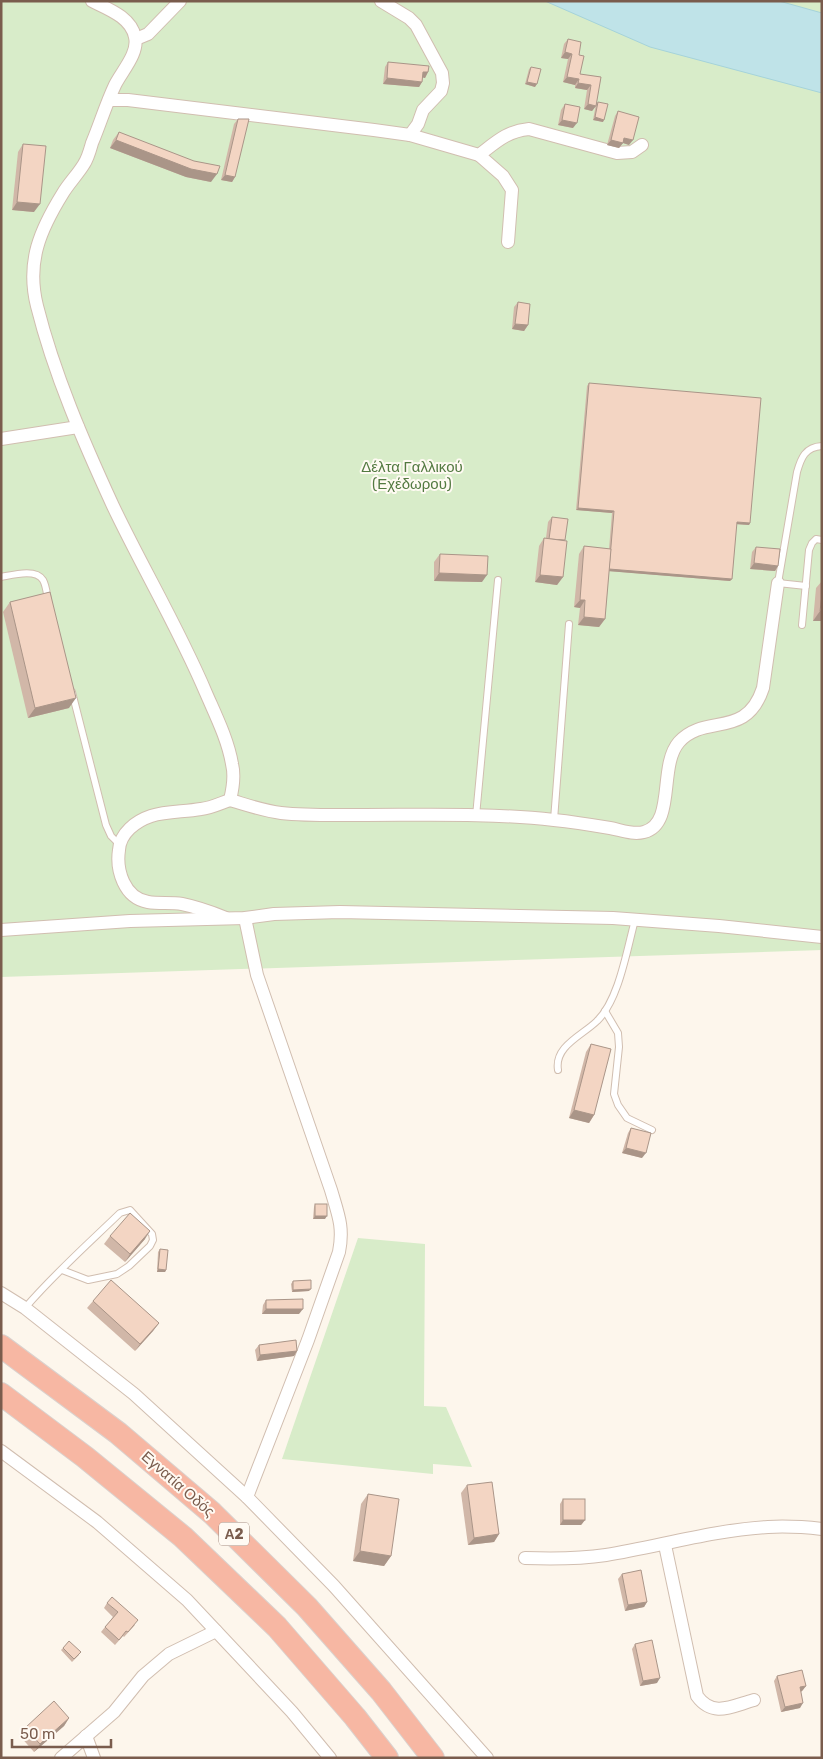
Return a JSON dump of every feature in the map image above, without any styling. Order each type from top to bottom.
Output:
[{"type":"highway","name":"Εγνατία Οδός","points":[[1,1346],[118,1433],[212,1513],[307,1607],[380,1691],[433,1758]]},
{"type":"highway","name":"Α2","points":[[1,1394],[85,1457],[183,1537],[277,1628],[355,1717],[387,1758]]},
{"type":"street","points":[[92,1],[124,19],[131,27],[136,39],[133,53],[115,86],[84,164],[64,191],[48,219],[36,250],[33,266],[33,283],[37,305],[48,342],[78,427],[114,507],[194,664],[221,727],[232,765],[234,787],[230,800]]},
{"type":"street","points":[[136,39],[148,34],[180,1]]},
{"type":"street","points":[[381,1],[409,18],[416,25],[442,73],[444,83],[441,91],[423,110],[418,124],[410,135]]},
{"type":"street","points":[[109,100],[138,101],[364,128],[410,135],[479,155],[503,176],[512,190],[508,242]]},
{"type":"street","points":[[479,155],[514,130],[529,129],[617,153],[632,152],[642,145]]},
{"type":"street","points":[[1,439],[78,427]]},
{"type":"street","points":[[226,918],[194,906],[146,902],[133,894],[122,880],[117,862],[119,844],[125,834],[136,823],[151,816],[176,811],[202,809],[230,800],[280,813],[476,816],[554,820],[612,828],[630,833],[642,833],[654,828],[660,820],[663,810],[668,761],[678,743],[695,731],[730,723],[741,718],[759,700],[763,688],[778,583]]},
{"type":"street","points":[[1,930],[245,918],[274,914],[340,912],[635,920],[719,926],[822,937]]},
{"type":"street","points":[[245,918],[257,975],[331,1190],[341,1226],[342,1239],[308,1340],[247,1497]]},
{"type":"street","points":[[1,1293],[25,1308],[134,1394],[247,1497],[334,1586],[487,1758]]},
{"type":"street","points":[[1,1451],[97,1522],[187,1600],[292,1712],[330,1758]]},
{"type":"street","points":[[525,1558],[555,1559],[603,1556],[731,1531],[769,1527],[822,1529]]},
{"type":"street","points":[[665,1545],[697,1696],[707,1707],[717,1710],[754,1700]]},
{"type":"street","points":[[60,1758],[114,1712],[143,1676],[169,1654],[216,1631]]},
{"type":"street","points":[[86,1736],[94,1758]]},
{"type":"lane","points":[[806,586],[778,583],[797,472],[802,457],[808,450],[822,446]]},
{"type":"lane","points":[[802,625],[809,550],[816,539],[822,540]]},
{"type":"lane","points":[[1,577],[37,575],[43,580],[50,608]]},
{"type":"lane","points":[[476,816],[498,580]]},
{"type":"lane","points":[[554,820],[569,624]]},
{"type":"lane","points":[[70,684],[106,825],[111,836],[119,844]]},
{"type":"lane","points":[[558,1070],[556,1060],[562,1051],[598,1020],[612,1000],[635,920]]},
{"type":"lane","points":[[604,1011],[618,1033],[619,1047],[614,1094],[618,1105],[627,1118],[652,1130]]},
{"type":"lane","points":[[25,1308],[43,1287],[125,1210],[133,1212],[152,1234],[153,1240],[150,1246],[129,1266],[117,1274],[88,1280],[62,1270]]},
{"type":"green space","name":"Δέλτα Γαλλικού (Εχέδωρου)","points":[[1,1],[822,1],[822,950],[1,977]]},
{"type":"green space","points":[[358,1238],[425,1244],[424,1406],[446,1407],[472,1467],[433,1464],[433,1474],[282,1459]]},
{"type":"water","points":[[545,1],[779,1],[822,13],[822,93],[650,47]]},
{"type":"building","points":[[568,39],[581,42],[579,55],[584,56],[580,74],[601,77],[596,106],[588,104],[591,85],[578,83],[579,79],[567,77],[572,54],[565,52]]},
{"type":"building","points":[[388,62],[429,66],[428,72],[423,72],[422,82],[387,78]]},
{"type":"building","points":[[531,67],[541,69],[537,84],[527,82]]},
{"type":"building","points":[[598,102],[608,104],[604,120],[595,117]]},
{"type":"building","points":[[565,104],[580,107],[577,123],[562,120]]},
{"type":"building","points":[[618,111],[639,117],[633,140],[624,138],[623,143],[611,140]]},
{"type":"building","points":[[238,119],[249,119],[235,177],[225,175]]},
{"type":"building","points":[[119,132],[194,161],[220,166],[217,174],[191,169],[116,140]]},
{"type":"building","points":[[23,144],[46,146],[40,204],[17,202]]},
{"type":"building","points":[[518,302],[530,304],[528,325],[515,324]]},
{"type":"building","points":[[589,383],[761,398],[750,523],[737,522],[732,579],[609,569],[614,511],[578,508]]},
{"type":"building","points":[[552,517],[568,519],[565,540],[549,539]]},
{"type":"building","points":[[544,538],[567,541],[563,577],[540,575]]},
{"type":"building","points":[[584,546],[611,549],[605,619],[584,617],[585,600],[580,600]]},
{"type":"building","points":[[756,547],[780,549],[778,566],[754,563]]},
{"type":"building","points":[[440,554],[488,556],[487,575],[439,573]]},
{"type":"building","points":[[50,592],[76,698],[35,708],[10,602]]},
{"type":"building","points":[[822,595],[822,611],[820,611]]},
{"type":"building","points":[[591,1044],[611,1049],[594,1115],[574,1110]]},
{"type":"building","points":[[631,1128],[651,1133],[646,1153],[626,1148]]},
{"type":"building","points":[[315,1204],[327,1204],[327,1216],[315,1216]]},
{"type":"building","points":[[130,1213],[150,1231],[130,1254],[110,1236]]},
{"type":"building","points":[[160,1249],[168,1250],[166,1270],[158,1269]]},
{"type":"building","points":[[111,1280],[159,1323],[140,1344],[93,1301]]},
{"type":"building","points":[[311,1280],[311,1289],[293,1290],[293,1281]]},
{"type":"building","points":[[303,1299],[303,1309],[266,1309],[266,1300]]},
{"type":"building","points":[[296,1340],[297,1351],[260,1355],[259,1345]]},
{"type":"building","points":[[492,1482],[499,1534],[474,1538],[467,1485]]},
{"type":"building","points":[[368,1494],[399,1499],[391,1556],[360,1551]]},
{"type":"building","points":[[563,1499],[585,1499],[585,1520],[563,1520]]},
{"type":"building","points":[[641,1570],[647,1602],[628,1605],[622,1574]]},
{"type":"building","points":[[112,1597],[138,1620],[119,1640],[105,1627],[118,1612],[107,1603]]},
{"type":"building","points":[[652,1640],[660,1678],[643,1681],[635,1644]]},
{"type":"building","points":[[69,1641],[81,1652],[74,1659],[63,1648]]},
{"type":"building","points":[[802,1670],[806,1686],[800,1687],[803,1703],[785,1707],[777,1676]]},
{"type":"building","points":[[54,1701],[69,1718],[40,1744],[25,1728]]}]
